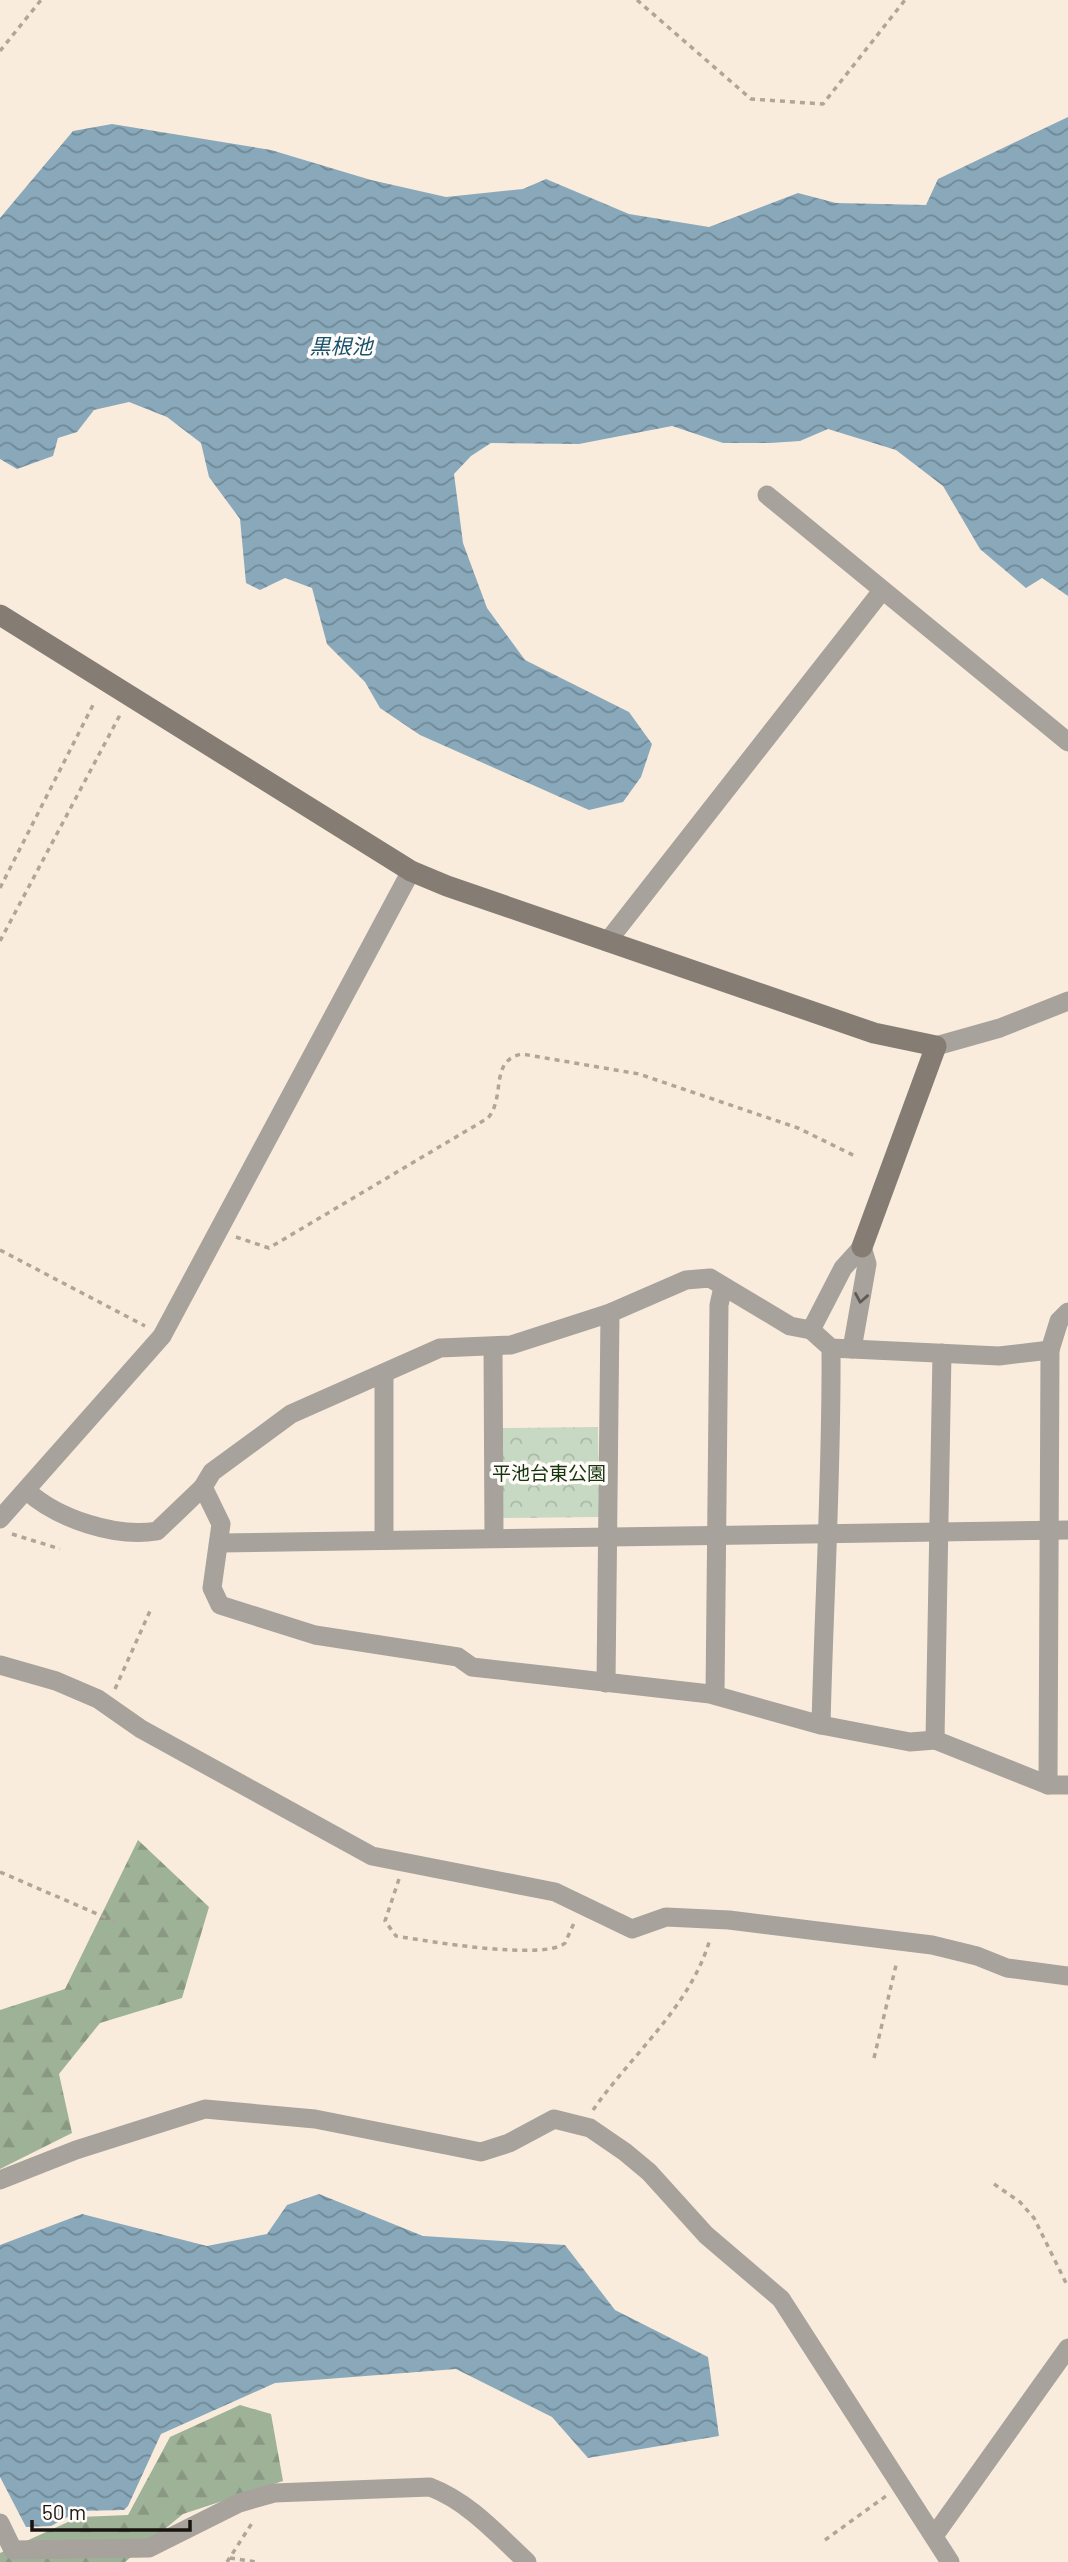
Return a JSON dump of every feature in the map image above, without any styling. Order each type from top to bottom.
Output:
[{"type":"street","points":[[767,495],[881,592],[1068,742]]},
{"type":"street","points":[[607,942],[881,592]]},
{"type":"street","points":[[0,615],[411,871],[607,942],[874,1033],[936,1046],[1000,1028],[1068,1001]]},
{"type":"street","points":[[2,1525],[27,1491],[162,1336],[411,871]]},
{"type":"street","points":[[811,1330],[843,1268],[862,1247],[936,1046]]},
{"type":"street","points":[[852,1349],[867,1264],[862,1247]]},
{"type":"street","points":[[27,1491],[40,1502],[105,1530],[149,1533],[158,1531],[203,1487],[212,1472],[291,1414],[440,1348],[511,1345],[610,1313],[686,1280],[709,1278],[790,1326],[811,1330],[831,1348],[999,1356],[1050,1350]]},
{"type":"street","points":[[715,1695],[719,1305],[723,1287]]},
{"type":"street","points":[[1048,1785],[1048,1530],[1059,1402],[1050,1350],[1059,1321],[1068,1312]]},
{"type":"street","points":[[606,1683],[605,1538],[610,1313]]},
{"type":"street","points":[[493,1347],[494,1538]]},
{"type":"street","points":[[821,1725],[825,1533],[832,1429],[831,1348]]},
{"type":"street","points":[[935,1740],[942,1353]]},
{"type":"street","points":[[384,1373],[384,1540]]},
{"type":"street","points":[[203,1487],[220,1524],[220,1543],[212,1588],[220,1605],[315,1635],[458,1657],[472,1667],[715,1695],[821,1725],[910,1742],[935,1740],[1048,1785],[1068,1786]]},
{"type":"street","points":[[220,1543],[1068,1530]]},
{"type":"street","points":[[0,1665],[56,1681],[106,1705],[141,1729],[372,1856],[555,1892],[632,1929],[666,1917],[713,1919],[901,1941],[977,1955],[1007,1968],[1068,1976]]},
{"type":"street","points":[[0,2180],[76,2150],[205,2109],[315,2119],[481,2152],[509,2143],[554,2119],[583,2126],[649,2172],[706,2235],[781,2299],[950,2562]]},
{"type":"street","points":[[934,2536],[1068,2348]]},
{"type":"street","points":[[0,2523],[13,2550],[149,2548],[252,2499],[274,2493],[430,2487],[452,2495],[467,2506],[527,2562]]},
{"type":"path","points":[[0,51],[41,0]]},
{"type":"path","points":[[637,0],[751,99],[823,104],[905,0]]},
{"type":"path","points":[[0,941],[130,695]]},
{"type":"path","points":[[0,888],[94,703]]},
{"type":"path","points":[[218,1231],[269,1248],[488,1118],[497,1101],[501,1068],[512,1056],[523,1054],[639,1074],[798,1128],[857,1157]]},
{"type":"path","points":[[0,1250],[162,1336]]},
{"type":"path","points":[[2,1525],[60,1549]]},
{"type":"path","points":[[106,1705],[123,1676],[150,1611]]},
{"type":"path","points":[[406,1863],[385,1921],[396,1936],[445,1944],[549,1951],[565,1943],[582,1905]]},
{"type":"path","points":[[0,1872],[116,1922]]},
{"type":"path","points":[[583,2126],[613,2081],[694,1980],[704,1959],[713,1919]]},
{"type":"path","points":[[874,2058],[901,1941]]},
{"type":"path","points":[[994,2184],[1020,2202],[1034,2218],[1068,2287]]},
{"type":"path","points":[[825,2540],[868,2511],[900,2482]]},
{"type":"path","points":[[252,2499],[255,2519],[228,2560],[256,2562]]},
{"type":"green space","name":"平池台東公園","points":[[598,1427],[599,1517],[501,1518],[500,1428]]},
{"type":"green space","points":[[138,1840],[209,1907],[182,1998],[100,2023],[59,2074],[72,2133],[0,2169],[0,2010],[65,1989]]},
{"type":"green space","points":[[240,2405],[271,2414],[283,2481],[183,2514],[125,2562],[0,2562],[0,2553],[79,2517],[128,2515],[170,2437]]},
{"type":"water","name":"黒根池","points":[[1068,117],[1068,596],[1042,578],[1026,588],[980,549],[943,486],[896,450],[828,429],[800,441],[770,443],[723,443],[672,426],[579,444],[491,443],[471,456],[454,474],[463,543],[487,608],[525,660],[629,712],[652,744],[641,777],[623,802],[589,810],[420,735],[380,708],[365,682],[327,644],[312,588],[285,578],[260,590],[246,583],[240,519],[209,477],[201,443],[167,417],[129,402],[94,410],[77,432],[58,438],[53,456],[17,469],[0,459],[0,218],[73,131],[112,124],[271,150],[371,180],[446,197],[523,189],[546,179],[629,214],[709,227],[798,193],[836,203],[926,205],[938,179]]},
{"type":"water","points":[[319,2194],[423,2236],[565,2245],[615,2310],[708,2357],[719,2436],[588,2458],[552,2417],[456,2369],[275,2383],[161,2434],[124,2510],[79,2511],[51,2526],[26,2527],[0,2477],[0,2245],[82,2214],[207,2246],[267,2234],[287,2205]]}]
